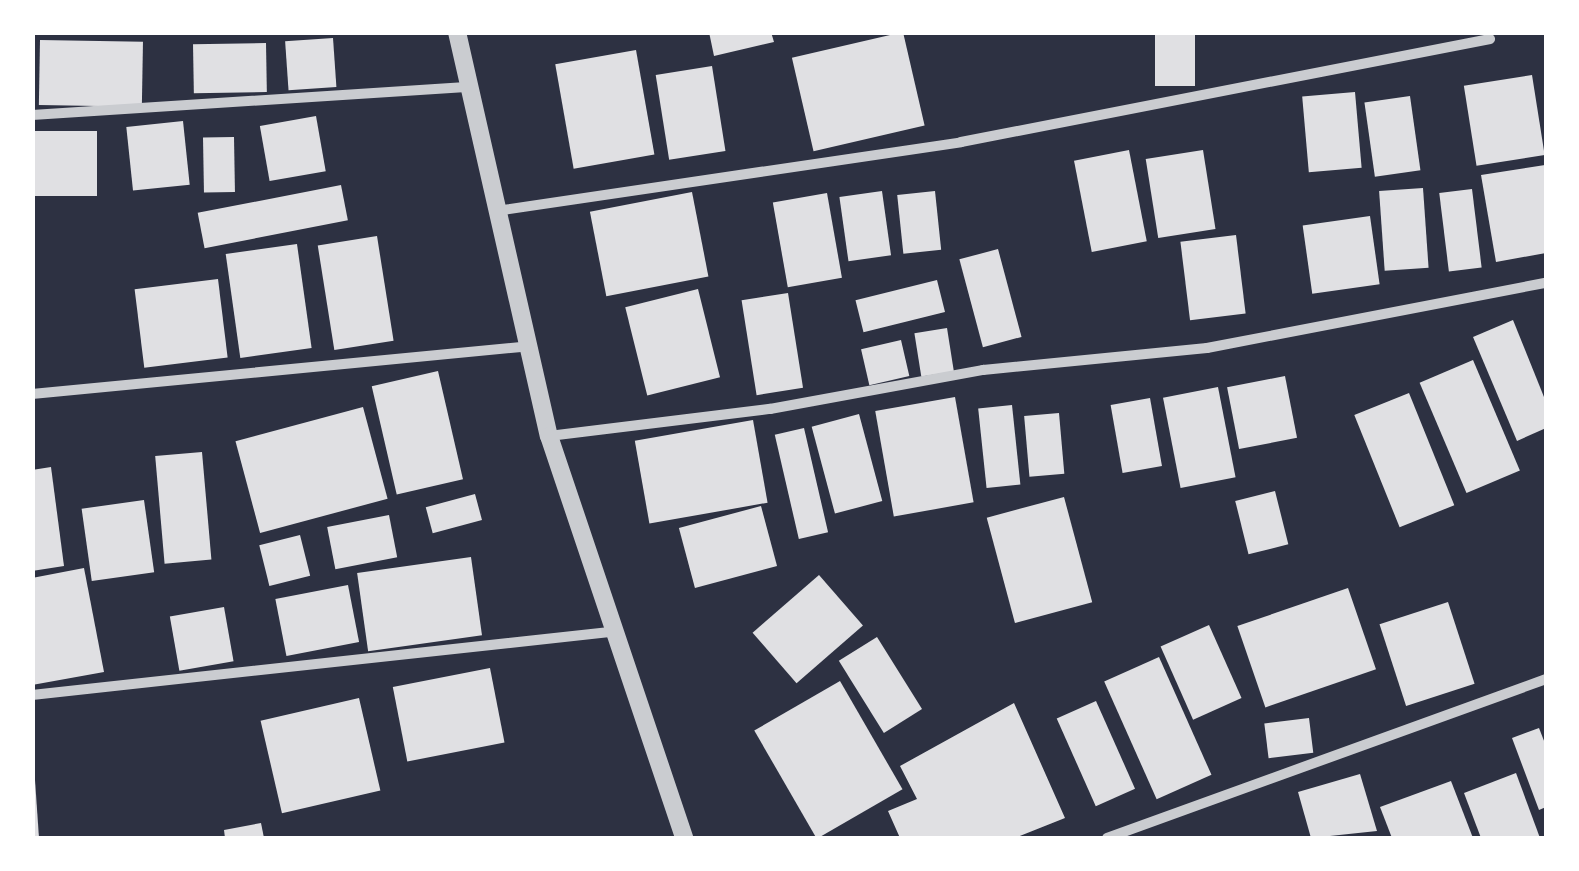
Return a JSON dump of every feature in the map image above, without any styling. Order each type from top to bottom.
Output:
[{"type":"street","points":[[457,32],[524,347],[549,436],[610,632],[684,838]]},
{"type":"street","points":[[496,211],[961,142],[1490,39]]},
{"type":"street","points":[[32,115],[466,87]]},
{"type":"street","points":[[549,436],[770,409],[983,370],[1207,348],[1546,283]]},
{"type":"street","points":[[32,394],[524,347]]},
{"type":"street","points":[[32,696],[610,632]]},
{"type":"street","points":[[1107,838],[1546,679]]},
{"type":"building","points":[[709,32],[771,32],[774,42],[714,56]]},
{"type":"building","points":[[903,32],[925,126],[814,151],[792,58]]},
{"type":"building","points":[[1155,32],[1195,32],[1195,86],[1155,86]]},
{"type":"building","points":[[333,38],[336,87],[289,90],[285,41]]},
{"type":"building","points":[[40,40],[143,42],[142,107],[39,105]]},
{"type":"building","points":[[266,43],[267,92],[194,93],[193,44]]},
{"type":"building","points":[[636,50],[654,154],[574,169],[555,64]]},
{"type":"building","points":[[712,66],[725,151],[669,160],[656,75]]},
{"type":"building","points":[[1532,75],[1545,155],[1477,166],[1464,86]]},
{"type":"building","points":[[1355,92],[1362,168],[1309,172],[1302,97]]},
{"type":"building","points":[[1410,96],[1420,170],[1375,177],[1364,102]]},
{"type":"building","points":[[316,116],[326,171],[270,181],[260,126]]},
{"type":"building","points":[[183,121],[190,185],[133,191],[126,127]]},
{"type":"building","points":[[35,131],[97,131],[97,196],[35,196]]},
{"type":"building","points":[[234,137],[235,192],[204,193],[203,138]]},
{"type":"building","points":[[1129,150],[1147,241],[1092,252],[1074,161]]},
{"type":"building","points":[[1203,150],[1216,229],[1158,238],[1146,159]]},
{"type":"building","points":[[1545,165],[1546,253],[1496,262],[1481,175]]},
{"type":"building","points":[[341,185],[348,220],[205,248],[198,213]]},
{"type":"building","points":[[1423,188],[1429,268],[1385,271],[1379,191]]},
{"type":"building","points":[[1472,189],[1482,267],[1449,271],[1439,193]]},
{"type":"building","points":[[882,191],[891,255],[848,261],[839,197]]},
{"type":"building","points":[[935,191],[941,250],[903,254],[897,195]]},
{"type":"building","points":[[692,192],[708,276],[606,296],[590,212]]},
{"type":"building","points":[[827,193],[842,278],[788,287],[773,203]]},
{"type":"building","points":[[1370,216],[1380,284],[1312,294],[1303,225]]},
{"type":"building","points":[[1236,235],[1246,313],[1190,320],[1180,242]]},
{"type":"building","points":[[377,236],[394,341],[334,350],[318,245]]},
{"type":"building","points":[[297,244],[312,348],[240,358],[226,254]]},
{"type":"building","points":[[998,249],[1022,337],[983,347],[959,259]]},
{"type":"building","points":[[218,279],[228,357],[144,368],[135,289]]},
{"type":"building","points":[[937,280],[945,312],[863,332],[855,300]]},
{"type":"building","points":[[698,289],[720,377],[647,395],[625,307]]},
{"type":"building","points":[[788,293],[803,388],[757,395],[742,300]]},
{"type":"building","points":[[1513,320],[1546,402],[1546,428],[1517,441],[1473,337]]},
{"type":"building","points":[[947,328],[954,371],[921,377],[914,333]]},
{"type":"building","points":[[901,340],[909,376],[869,385],[861,349]]},
{"type":"building","points":[[1473,360],[1520,470],[1466,493],[1420,383]]},
{"type":"building","points":[[438,371],[463,479],[397,494],[372,386]]},
{"type":"building","points":[[1285,376],[1297,438],[1239,449],[1227,387]]},
{"type":"building","points":[[1218,387],[1236,477],[1181,488],[1163,398]]},
{"type":"building","points":[[1409,393],[1454,505],[1400,527],[1354,415]]},
{"type":"building","points":[[955,397],[974,502],[894,516],[875,411]]},
{"type":"building","points":[[1150,398],[1162,466],[1123,473],[1111,405]]},
{"type":"building","points":[[1012,405],[1020,485],[987,488],[978,409]]},
{"type":"building","points":[[363,407],[388,499],[260,533],[235,441]]},
{"type":"building","points":[[1059,413],[1064,474],[1029,477],[1024,416]]},
{"type":"building","points":[[859,414],[882,501],[835,514],[812,427]]},
{"type":"building","points":[[753,420],[768,503],[649,524],[635,441]]},
{"type":"building","points":[[804,428],[828,532],[799,539],[775,435]]},
{"type":"building","points":[[202,452],[211,560],[165,564],[155,456]]},
{"type":"building","points":[[51,467],[64,566],[32,571],[32,470]]},
{"type":"building","points":[[1275,491],[1288,544],[1249,554],[1235,501]]},
{"type":"building","points":[[475,494],[482,520],[433,533],[426,507]]},
{"type":"building","points":[[1064,497],[1092,602],[1015,623],[987,518]]},
{"type":"building","points":[[144,500],[154,572],[92,581],[82,509]]},
{"type":"building","points":[[761,506],[777,566],[695,588],[679,528]]},
{"type":"building","points":[[389,515],[397,557],[335,569],[327,527]]},
{"type":"building","points":[[300,535],[310,576],[269,586],[259,545]]},
{"type":"building","points":[[471,557],[482,635],[368,651],[357,573]]},
{"type":"building","points":[[84,568],[104,672],[32,685],[32,578]]},
{"type":"building","points":[[819,575],[863,626],[797,683],[753,633]]},
{"type":"building","points":[[348,585],[359,642],[286,656],[275,599]]},
{"type":"building","points":[[1348,588],[1376,669],[1265,707],[1237,626]]},
{"type":"building","points":[[1448,602],[1475,684],[1406,706],[1380,624]]},
{"type":"building","points":[[224,607],[234,661],[179,671],[170,617]]},
{"type":"building","points":[[1209,625],[1242,698],[1193,720],[1161,647]]},
{"type":"building","points":[[877,637],[922,709],[884,733],[839,661]]},
{"type":"building","points":[[1159,657],[1211,775],[1157,799],[1104,681]]},
{"type":"building","points":[[490,668],[505,743],[407,761],[393,687]]},
{"type":"building","points":[[840,681],[902,789],[816,838],[754,730]]},
{"type":"building","points":[[359,698],[380,791],[282,813],[261,721]]},
{"type":"building","points":[[1096,701],[1135,789],[1096,806],[1057,718]]},
{"type":"building","points":[[1014,703],[1065,818],[1015,838],[900,838],[888,811],[917,799],[900,766]]},
{"type":"building","points":[[1309,718],[1313,753],[1269,758],[1264,723]]},
{"type":"building","points":[[1539,728],[1546,746],[1546,807],[1539,810],[1512,738]]},
{"type":"building","points":[[1516,773],[1540,838],[1481,838],[1464,793]]},
{"type":"building","points":[[1360,774],[1377,831],[1311,838],[1298,792]]},
{"type":"building","points":[[35,780],[39,838],[32,838]]},
{"type":"building","points":[[1451,781],[1473,838],[1392,838],[1380,807]]},
{"type":"building","points":[[261,823],[264,838],[225,838],[224,830]]}]
